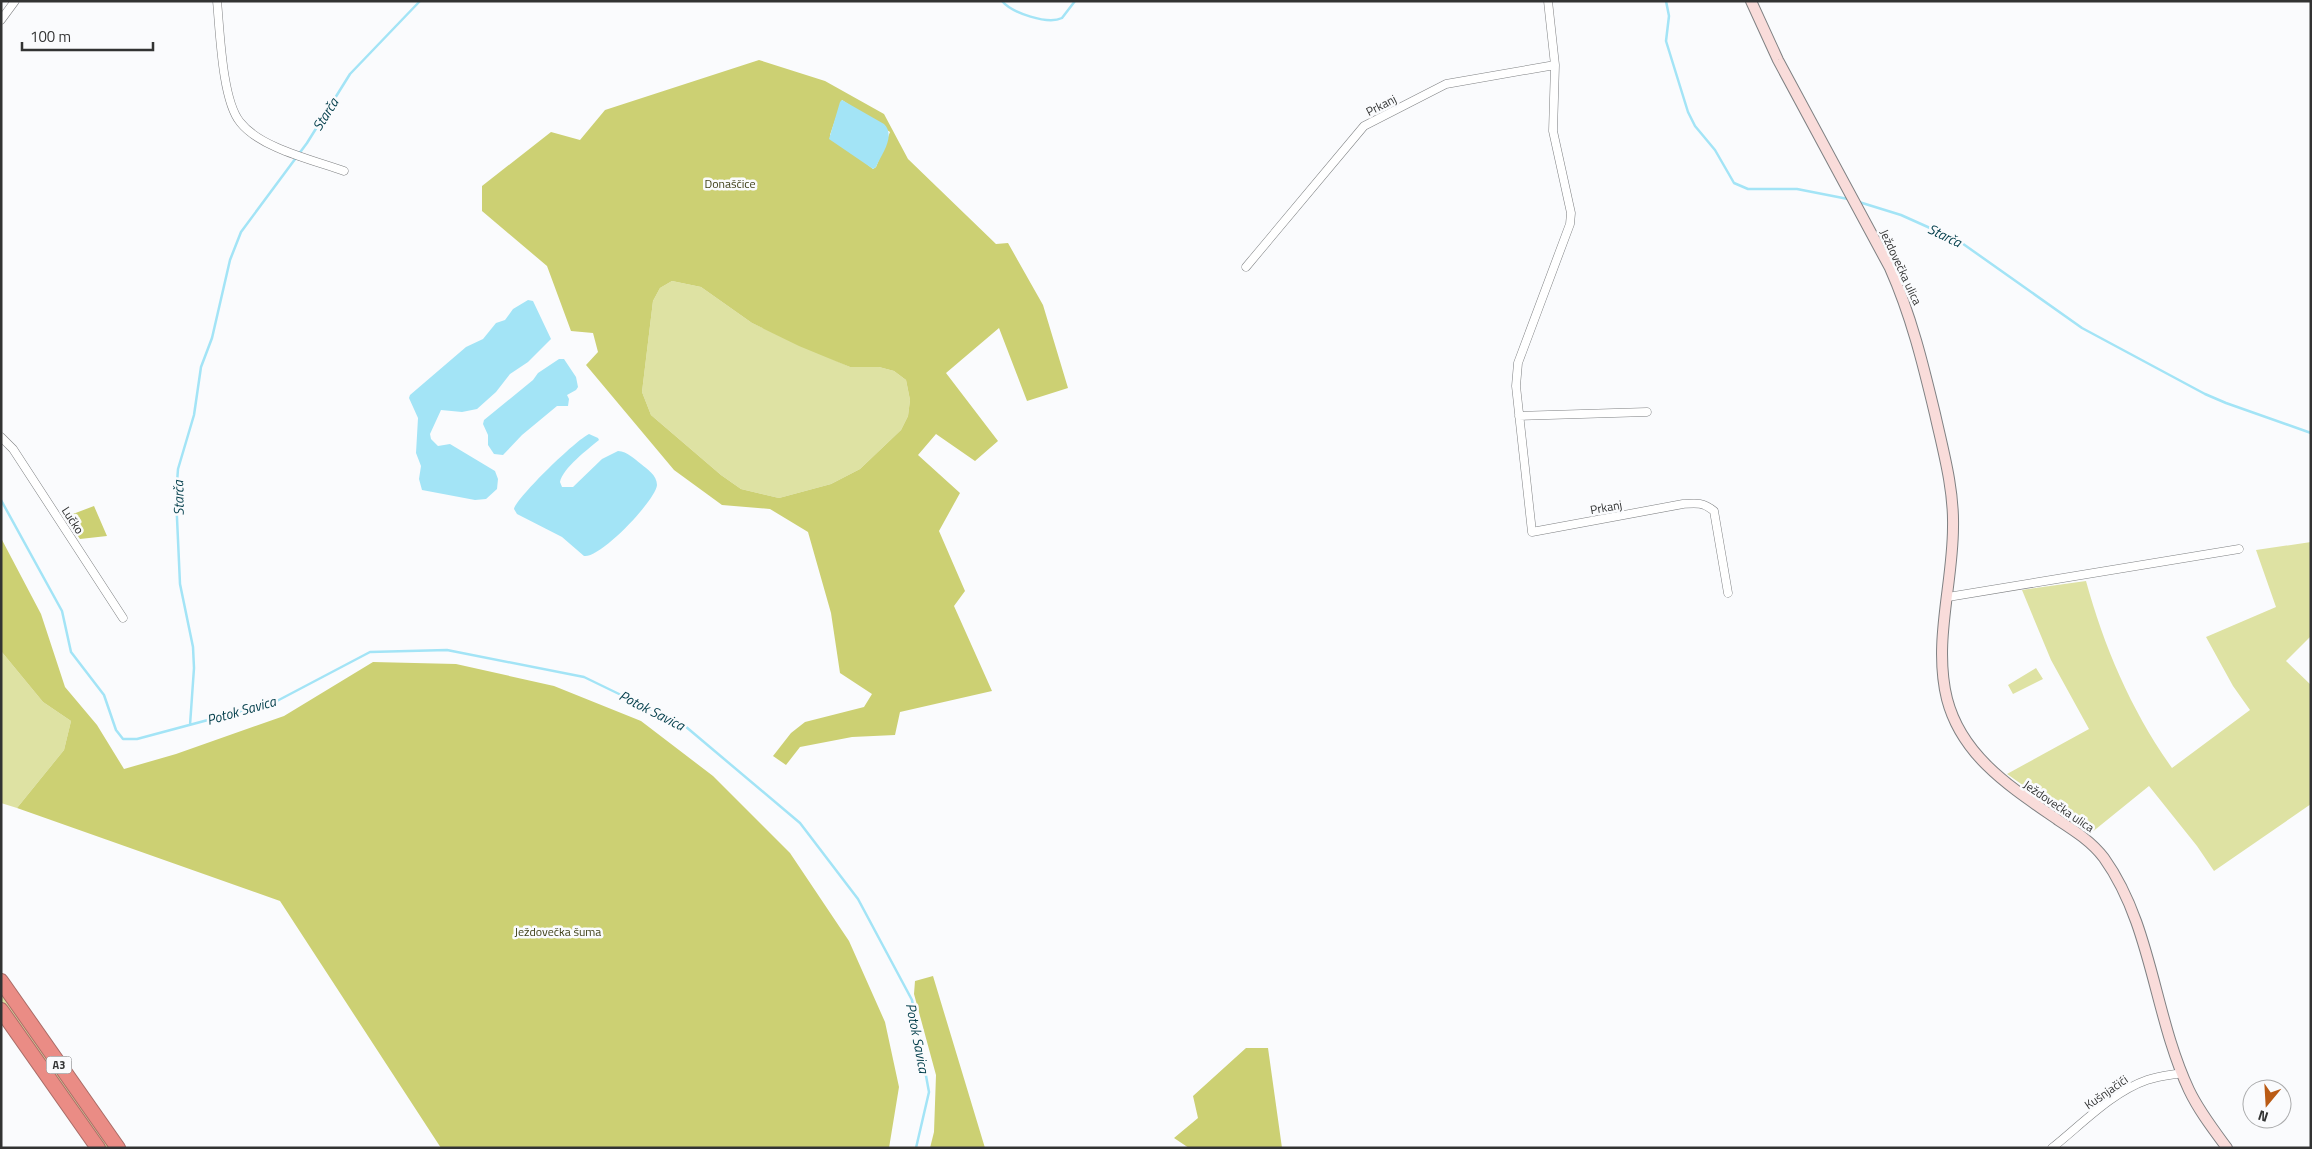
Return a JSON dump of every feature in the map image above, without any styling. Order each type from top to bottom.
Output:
[{"type":"highway","name":"A3","points":[[1,981],[118,1148]]},
{"type":"highway","name":"A3","points":[[1,1010],[98,1148]]},
{"type":"main road","name":"Ježdovečka ulica","points":[[1752,1],[1778,60],[1855,201],[1903,295],[1922,357],[1942,444],[1953,509],[1948,597],[1941,652],[1944,683],[1953,716],[1962,732],[1994,774],[2019,794],[2084,838],[2098,851],[2110,868],[2131,910],[2182,1073],[2205,1119],[2227,1148]]},
{"type":"street","points":[[1,20],[15,1]]},
{"type":"street","points":[[217,1],[225,76],[239,122],[267,143],[344,171]]},
{"type":"street","name":"Prkanj","points":[[1548,1],[1555,65],[1553,131],[1570,214],[1570,224],[1518,363],[1516,386],[1532,532],[1700,502],[1714,510],[1728,592]]},
{"type":"street","name":"Prkanj","points":[[1246,267],[1364,126],[1446,84],[1555,65]]},
{"type":"street","points":[[1519,416],[1648,412]]},
{"type":"street","name":"Lučko","points":[[1,437],[13,449],[122,618]]},
{"type":"street","points":[[1948,597],[2240,549]]},
{"type":"street","name":"Kušnjačići","points":[[2052,1148],[2118,1095],[2133,1086],[2147,1080],[2182,1073]]},
{"type":"green space","name":"Donaščice","points":[[759,60],[825,81],[884,114],[908,159],[996,244],[1008,243],[1043,305],[1068,388],[1027,401],[999,328],[946,373],[998,441],[975,461],[936,434],[918,455],[960,493],[939,531],[965,591],[954,606],[992,691],[900,712],[895,735],[852,737],[800,747],[786,765],[773,756],[791,733],[805,722],[864,707],[872,694],[840,673],[831,613],[808,532],[770,509],[722,505],[674,470],[586,365],[598,352],[593,333],[571,331],[547,266],[482,211],[482,186],[551,132],[580,140],[605,110]],"holes":[[[842,100],[890,132],[876,167],[873,169],[830,135]],[[672,281],[701,287],[752,323],[799,346],[850,367],[879,367],[894,371],[906,380],[910,400],[908,416],[901,430],[860,469],[831,484],[779,498],[741,489],[721,475],[651,415],[642,392],[653,301],[660,288]]]},
{"type":"green space","points":[[672,281],[701,287],[752,323],[850,367],[879,367],[894,371],[906,380],[910,400],[908,416],[901,430],[860,469],[831,484],[779,498],[741,489],[721,475],[651,415],[642,392],[653,301],[660,288]]},
{"type":"green space","points":[[94,506],[107,536],[80,539],[65,517]]},
{"type":"green space","name":"Ježdovečka šuma","points":[[1,538],[41,614],[65,687],[97,725],[124,769],[176,754],[284,716],[373,662],[456,664],[554,686],[641,721],[713,776],[790,853],[849,941],[885,1022],[899,1087],[889,1148],[441,1148],[280,901],[17,808],[64,750],[71,721],[43,702],[1,651]]},
{"type":"green space","points":[[2311,542],[2311,636],[2286,661],[2311,685],[2311,804],[2214,871],[2197,846],[2149,786],[2091,833],[2007,774],[2089,729],[2051,660],[2022,590],[2086,581],[2101,630],[2132,702],[2172,768],[2250,710],[2233,686],[2206,637],[2276,607],[2256,550]]},
{"type":"green space","points":[[1,651],[43,702],[71,721],[64,750],[17,808],[1,803]]},
{"type":"green space","points":[[2036,668],[2043,679],[2013,694],[2008,685]]},
{"type":"green space","points":[[933,976],[985,1148],[930,1148],[934,1132],[936,1075],[914,994],[915,981]]},
{"type":"green space","points":[[1,990],[112,1148],[105,1148],[1,1001]]},
{"type":"green space","points":[[1246,1048],[1268,1048],[1282,1148],[1189,1148],[1174,1138],[1198,1118],[1193,1096]]},
{"type":"water","points":[[842,100],[884,124],[887,129],[889,134],[887,145],[876,167],[873,169],[829,139]]},
{"type":"water","points":[[528,300],[533,301],[551,339],[528,362],[510,374],[496,392],[477,409],[462,412],[441,410],[430,434],[431,439],[438,446],[450,444],[495,471],[498,479],[497,489],[486,499],[475,500],[422,490],[419,479],[421,466],[416,453],[418,418],[409,398],[410,395],[466,347],[483,339],[496,323],[505,320],[513,309]]},
{"type":"water","points":[[559,359],[564,359],[576,377],[578,387],[567,395],[569,399],[568,406],[557,406],[522,435],[503,455],[494,454],[488,445],[488,435],[483,424],[484,420],[533,380],[538,373]]},
{"type":"water","points":[[589,434],[599,440],[576,459],[566,471],[560,482],[562,487],[573,487],[602,459],[618,451],[630,456],[649,470],[654,475],[657,485],[638,515],[614,539],[592,554],[584,556],[562,537],[517,514],[514,509],[548,469],[572,446]]},
{"type":"waterway","name":"Starča","points":[[190,725],[194,668],[193,647],[180,584],[176,496],[178,469],[194,415],[201,367],[212,338],[230,260],[241,232],[307,143],[350,74],[420,1]]},
{"type":"waterway","name":"Starča","points":[[1002,1],[1014,10],[1030,17],[1048,20],[1062,18],[1075,1]]},
{"type":"waterway","name":"Starča","points":[[1666,1],[1669,16],[1666,41],[1688,112],[1695,126],[1715,150],[1734,183],[1748,189],[1797,189],[1848,199]]},
{"type":"waterway","name":"Starča","points":[[1859,202],[1901,215],[1959,241],[2082,328],[2205,394],[2311,433]]},
{"type":"waterway","name":"Potok Savica","points":[[1,500],[62,611],[71,652],[104,695],[116,730],[123,739],[137,739],[275,702],[370,652],[447,650],[584,677],[685,726],[800,823],[858,899],[912,1000],[929,1092],[916,1148]]}]
